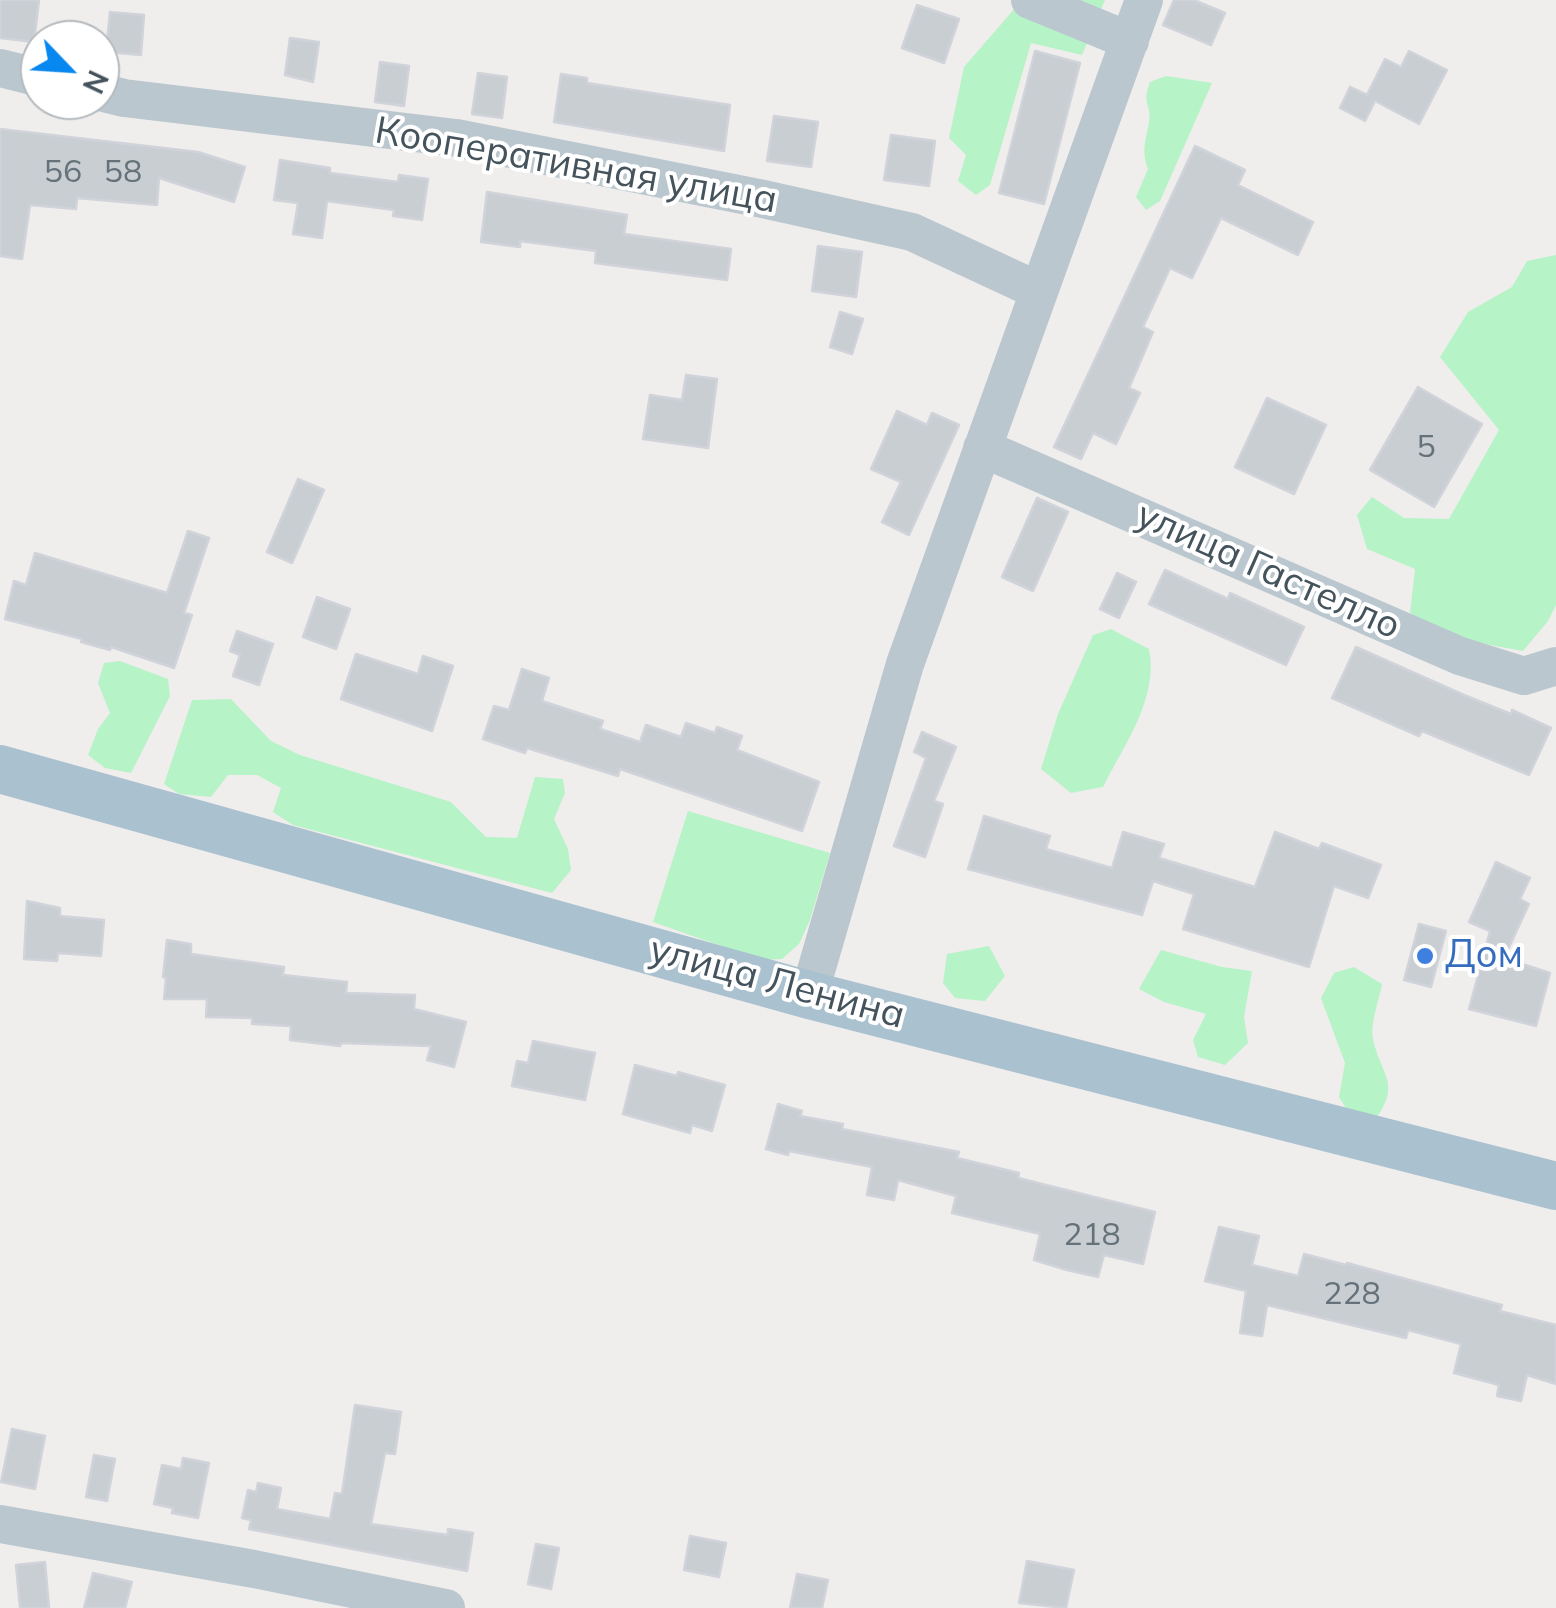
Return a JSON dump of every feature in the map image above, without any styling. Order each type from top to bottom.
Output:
[{"type":"main road","name":"улица Ленина","points":[[0,769],[809,995],[1556,1186]]},
{"type":"street","points":[[1030,0],[1130,41]]},
{"type":"street","points":[[809,995],[905,664],[1144,0]]},
{"type":"street","name":"Кооперативная улица","points":[[120,97],[456,138],[763,199],[912,232],[1039,292]]},
{"type":"street","name":"улица Гастелло","points":[[982,448],[1460,656],[1524,676],[1556,666]]},
{"type":"street","points":[[0,1524],[254,1568],[446,1608]]},
{"type":"green space","points":[[1022,0],[1105,0],[1082,55],[1031,43],[990,185],[976,195],[958,181],[966,155],[949,138],[964,67]]},
{"type":"green space","points":[[1166,76],[1212,83],[1160,201],[1146,210],[1136,197],[1148,169],[1144,150],[1150,116],[1146,96],[1150,82]]},
{"type":"green space","points":[[1556,255],[1556,605],[1523,651],[1446,637],[1410,613],[1415,569],[1367,549],[1357,515],[1372,497],[1404,518],[1449,519],[1499,430],[1440,357],[1468,312],[1512,287],[1527,261]]},
{"type":"green space","points":[[1111,629],[1149,649],[1149,685],[1138,721],[1103,787],[1071,793],[1041,769],[1058,714],[1093,635]]},
{"type":"green space","points":[[120,661],[168,679],[170,696],[131,773],[105,768],[88,755],[98,729],[110,713],[98,683],[104,663]]},
{"type":"green space","points":[[231,699],[271,741],[300,755],[451,802],[486,837],[517,838],[535,777],[563,779],[565,793],[554,819],[568,849],[571,870],[552,893],[293,825],[273,812],[281,788],[257,775],[228,775],[211,797],[179,794],[164,784],[192,700]]},
{"type":"green space","points":[[688,811],[830,853],[810,920],[799,944],[782,959],[761,960],[653,922]]},
{"type":"green space","points":[[989,946],[1005,976],[985,1001],[955,998],[943,983],[947,954]]},
{"type":"green space","points":[[1161,950],[1252,971],[1244,1017],[1248,1043],[1225,1065],[1198,1057],[1193,1040],[1206,1014],[1164,1002],[1139,989]]},
{"type":"green space","points":[[1354,967],[1382,984],[1372,1033],[1388,1088],[1375,1120],[1351,1116],[1339,1097],[1345,1063],[1321,998],[1334,973]]},
{"type":"building","points":[[0,0],[39,0],[37,20],[20,20],[20,40],[0,38]]},
{"type":"building","points":[[1174,0],[1194,0],[1225,13],[1211,45],[1163,25]]},
{"type":"building","points":[[917,5],[959,19],[944,63],[902,48]]},
{"type":"building","points":[[110,12],[144,15],[141,55],[120,53],[120,20],[109,20]]},
{"type":"building","points":[[290,38],[319,42],[313,82],[285,75]]},
{"type":"building","points":[[1035,51],[1080,63],[1044,204],[999,193]]},
{"type":"building","points":[[1409,51],[1447,70],[1419,124],[1375,101],[1365,121],[1340,108],[1350,87],[1367,95],[1385,59],[1401,67]]},
{"type":"building","points":[[380,62],[409,66],[404,106],[375,102]]},
{"type":"building","points":[[478,73],[507,77],[502,118],[472,114]]},
{"type":"building","points":[[561,74],[587,78],[587,83],[730,105],[724,151],[554,122]]},
{"type":"building","points":[[774,116],[818,122],[811,167],[767,161]]},
{"type":"building","points":[[0,129],[198,152],[245,167],[234,202],[159,178],[157,205],[77,198],[76,209],[30,205],[22,259],[0,256]]},
{"type":"building","points":[[891,135],[935,141],[929,186],[884,180]]},
{"type":"building","points":[[1195,146],[1245,170],[1238,185],[1313,222],[1298,255],[1221,218],[1192,278],[1170,268],[1143,327],[1153,332],[1129,388],[1140,393],[1116,444],[1093,433],[1081,459],[1054,447]]},
{"type":"building","points":[[280,160],[330,168],[330,173],[398,182],[399,175],[428,179],[422,220],[393,216],[394,210],[327,201],[322,238],[293,234],[298,203],[274,200]]},
{"type":"building","points":[[487,192],[627,215],[624,234],[731,249],[727,280],[595,263],[596,251],[520,241],[520,247],[481,242]]},
{"type":"building","points":[[818,246],[862,252],[856,297],[812,291]]},
{"type":"building","points":[[840,312],[863,319],[852,354],[830,347]]},
{"type":"building","points":[[686,375],[717,379],[708,448],[643,439],[650,395],[682,400]]},
{"type":"building","points":[[1418,387],[1482,424],[1434,507],[1370,470]]},
{"type":"building","points":[[1267,398],[1326,425],[1294,494],[1235,467]]},
{"type":"building","points":[[897,411],[927,425],[932,413],[959,425],[909,535],[882,522],[901,482],[871,469]]},
{"type":"building","points":[[298,479],[324,490],[292,563],[267,552]]},
{"type":"building","points":[[1037,498],[1068,512],[1033,591],[1002,577]]},
{"type":"building","points":[[188,531],[209,538],[184,613],[192,615],[174,668],[5,619],[14,581],[26,585],[35,553],[167,593]]},
{"type":"building","points":[[1165,570],[1228,599],[1230,593],[1304,627],[1286,665],[1149,604]]},
{"type":"building","points":[[1117,573],[1136,582],[1119,618],[1100,609]]},
{"type":"building","points":[[317,597],[350,609],[336,649],[303,637]]},
{"type":"building","points":[[237,631],[273,644],[259,685],[233,676],[240,655],[230,651]]},
{"type":"building","points":[[1356,647],[1551,728],[1529,775],[1422,731],[1419,736],[1332,698]]},
{"type":"building","points":[[356,654],[418,674],[423,656],[453,666],[432,731],[341,699]]},
{"type":"building","points":[[522,669],[549,678],[542,701],[603,721],[600,729],[640,742],[646,725],[681,737],[686,723],[715,733],[717,727],[742,736],[737,750],[819,782],[802,831],[620,769],[618,776],[483,739],[494,706],[509,710]]},
{"type":"building","points":[[922,732],[956,747],[934,801],[943,804],[925,857],[894,846],[926,758],[914,752]]},
{"type":"building","points":[[984,816],[1050,836],[1046,849],[1112,868],[1123,832],[1164,844],[1159,858],[1255,887],[1275,832],[1319,849],[1322,843],[1381,865],[1368,898],[1334,886],[1309,967],[1183,929],[1194,894],[1153,881],[1142,915],[968,869]]},
{"type":"building","points":[[1496,862],[1530,878],[1520,899],[1529,904],[1504,958],[1550,973],[1536,1026],[1469,1009],[1490,931],[1469,922]]},
{"type":"building","points":[[27,901],[60,908],[60,916],[104,920],[101,956],[58,953],[57,961],[24,959]]},
{"type":"building","name":"Дом","points":[[1419,924],[1446,931],[1431,987],[1404,980]]},
{"type":"building","points":[[167,940],[191,944],[191,954],[284,967],[283,975],[347,982],[346,993],[415,995],[414,1009],[466,1022],[454,1067],[427,1060],[431,1046],[340,1046],[290,1040],[291,1026],[252,1024],[252,1018],[206,1017],[207,999],[164,999]]},
{"type":"building","points":[[533,1041],[595,1053],[585,1100],[512,1086],[517,1061],[528,1063]]},
{"type":"building","points":[[635,1065],[725,1085],[712,1131],[692,1125],[690,1133],[623,1114]]},
{"type":"building","points":[[778,1104],[802,1111],[800,1116],[843,1124],[842,1129],[959,1152],[957,1158],[1019,1173],[1018,1178],[1155,1212],[1143,1264],[1104,1255],[1098,1277],[1067,1270],[1034,1260],[1040,1234],[952,1213],[956,1196],[898,1180],[894,1200],[867,1195],[872,1167],[766,1149]]},
{"type":"building","points":[[1219,1227],[1259,1236],[1252,1265],[1298,1276],[1304,1254],[1502,1305],[1500,1311],[1556,1325],[1556,1384],[1527,1375],[1521,1401],[1497,1396],[1499,1385],[1454,1373],[1461,1344],[1408,1330],[1406,1338],[1267,1305],[1262,1336],[1240,1333],[1246,1291],[1205,1281]]},
{"type":"building","points":[[355,1405],[401,1412],[395,1454],[385,1453],[371,1524],[448,1535],[448,1529],[473,1533],[467,1571],[249,1529],[251,1520],[242,1518],[248,1490],[256,1492],[258,1483],[281,1488],[277,1509],[330,1519],[335,1493],[342,1494]]},
{"type":"building","points":[[12,1429],[45,1436],[35,1489],[1,1482]]},
{"type":"building","points":[[94,1455],[115,1459],[107,1501],[86,1497]]},
{"type":"building","points":[[183,1458],[209,1463],[198,1518],[172,1513],[173,1508],[154,1504],[162,1465],[181,1469]]},
{"type":"building","points":[[690,1536],[726,1543],[719,1577],[684,1570]]},
{"type":"building","points":[[536,1544],[559,1548],[551,1589],[528,1584]]},
{"type":"building","points":[[1027,1561],[1074,1570],[1066,1608],[1019,1603]]},
{"type":"building","points":[[45,1562],[49,1608],[20,1608],[16,1565]]},
{"type":"building","points":[[93,1573],[132,1582],[125,1608],[84,1608]]},
{"type":"building","points":[[797,1574],[828,1580],[822,1608],[790,1608]]},
{"type":"place","name":"Дом","points":[[1425,956]]}]
